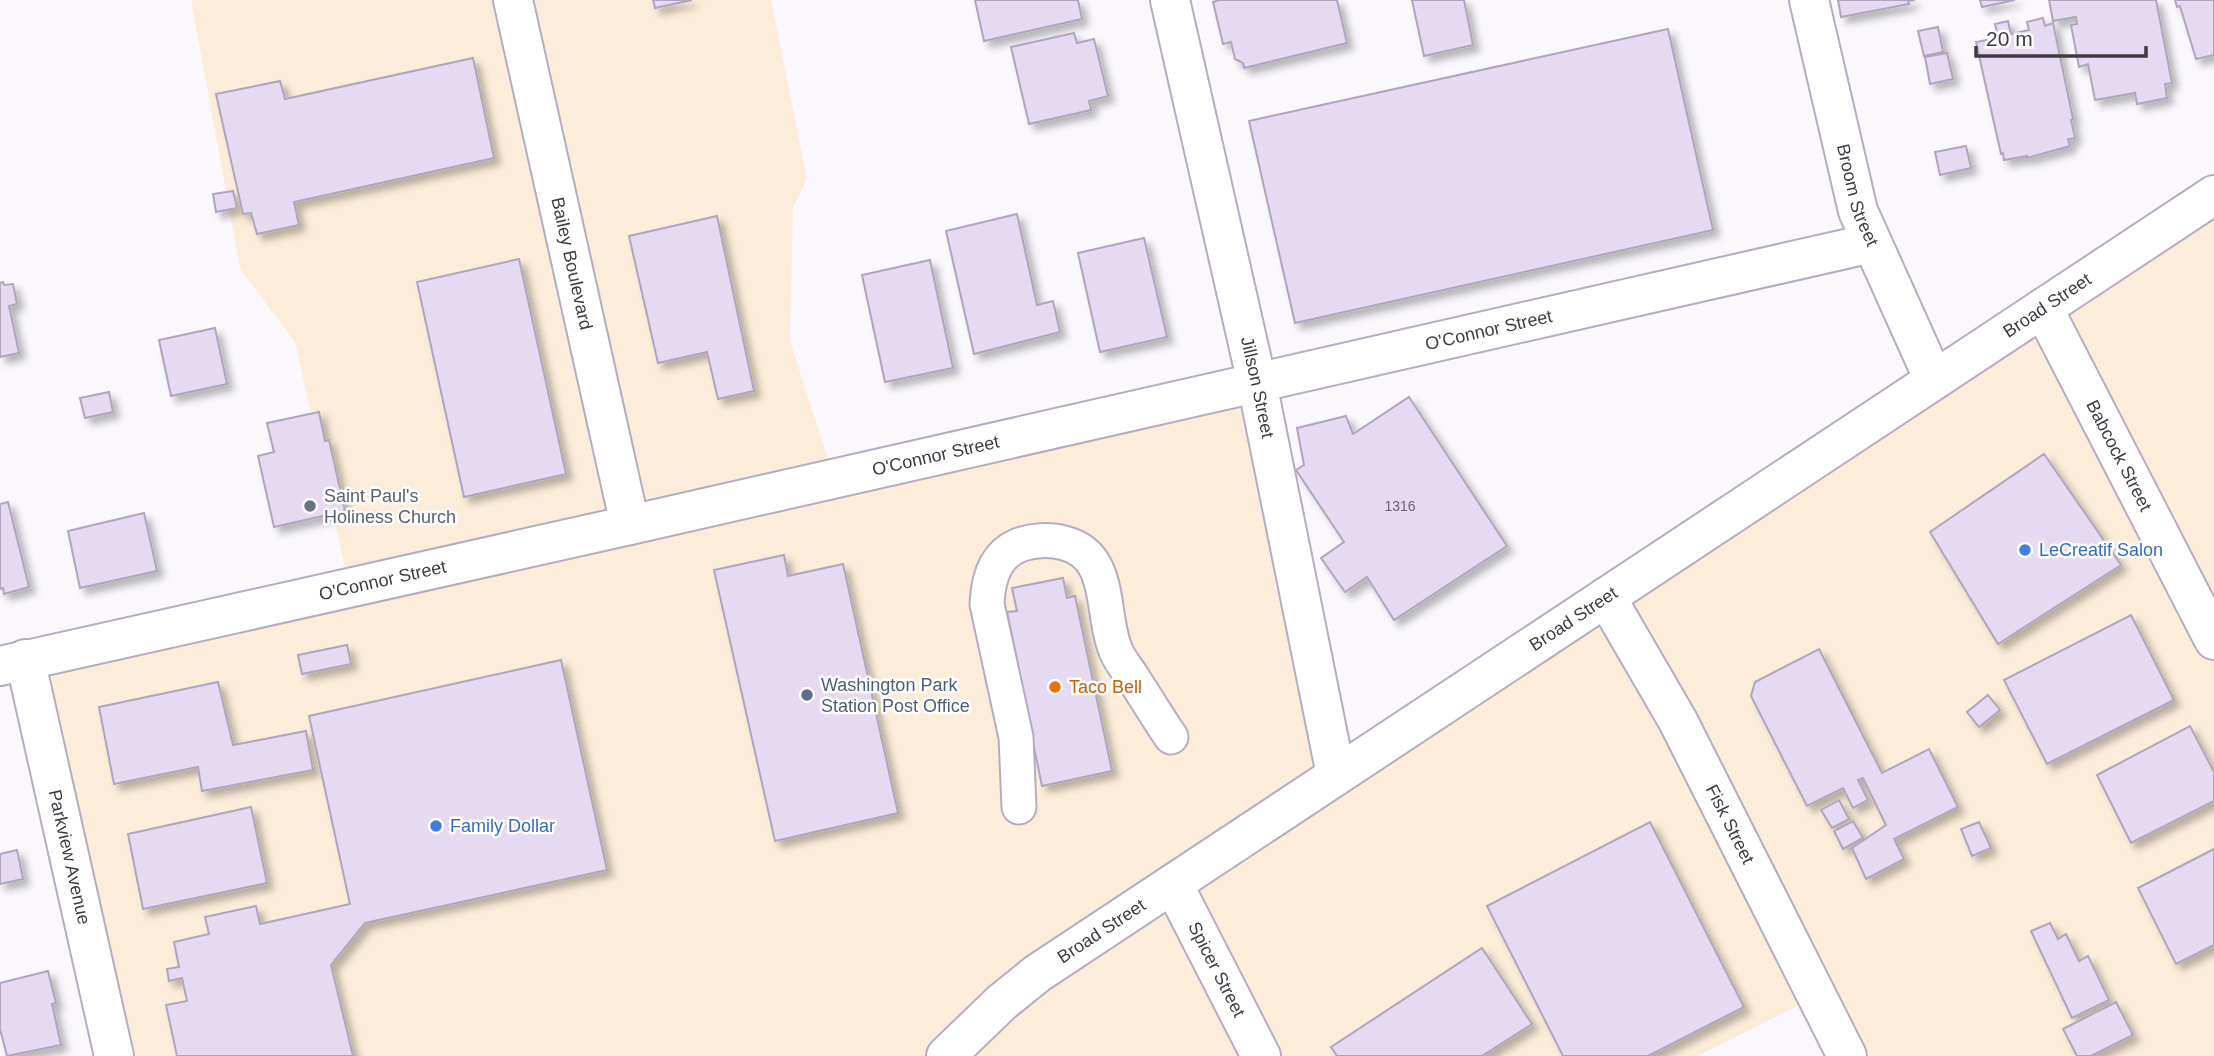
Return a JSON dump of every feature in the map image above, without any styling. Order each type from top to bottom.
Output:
[{"type":"street","name":"Bailey Boulevard","points":[[513,0],[630,525]]},
{"type":"street","name":"Jillson Street","points":[[1170,0],[1257,383],[1336,775]]},
{"type":"street","name":"Broom Street","points":[[1809,0],[1858,211],[1934,380]]},
{"type":"street","name":"Broad Street","points":[[946,1056],[1002,1002],[1038,973],[2214,195]]},
{"type":"street","name":"O'Connor Street","points":[[12,662],[630,525],[1872,243]]},
{"type":"street","name":"Babcock Street","points":[[2043,308],[2214,640]]},
{"type":"street","name":"Fisk Street","points":[[1606,597],[1678,721],[1847,1056]]},
{"type":"street","name":"Parkview Avenue","points":[[12,662],[114,1056]]},
{"type":"street","name":"Spicer Street","points":[[1173,884],[1261,1056]]},
{"type":"lane","points":[[1019,807],[1016,737],[987,604],[991,573],[1015,546],[1056,540],[1072,544],[1094,562],[1116,651],[1171,737]]},
{"type":"shaded area","points":[[191,0],[771,0],[807,179],[793,208],[790,341],[828,459],[838,471],[1243,384],[1340,767],[2214,188],[2214,1056],[1870,1056],[1844,1006],[1827,991],[1698,1056],[127,1056],[42,653],[347,577],[295,342],[240,269]]},
{"type":"building","points":[[653,0],[692,0],[655,8]]},
{"type":"building","points":[[975,0],[1078,0],[1082,19],[984,41]]},
{"type":"building","points":[[1337,0],[1347,43],[1244,68],[1243,63],[1235,59],[1231,42],[1223,44],[1213,2]]},
{"type":"building","points":[[1412,0],[1464,0],[1473,45],[1424,56]]},
{"type":"building","points":[[1838,0],[1915,0],[1908,1],[1909,4],[1841,17]]},
{"type":"building","points":[[1980,0],[2015,0],[1982,7]]},
{"type":"building","points":[[2049,0],[2156,0],[2172,83],[2165,84],[2167,98],[2137,104],[2135,93],[2095,100],[2088,64],[2079,67],[2071,25],[2077,24],[2076,17],[2053,21]]},
{"type":"building","points":[[2175,0],[2214,0],[2214,55],[2196,59],[2180,6],[2177,7]]},
{"type":"building","points":[[2043,18],[2045,26],[2053,23],[2075,138],[2068,139],[2070,146],[2027,158],[2004,160],[1976,42],[1998,38],[1995,24],[2008,21],[2011,34],[2029,30],[2027,22]]},
{"type":"building","points":[[1938,27],[1943,52],[1924,56],[1918,31]]},
{"type":"building","points":[[1668,29],[1713,230],[1295,323],[1249,121]]},
{"type":"building","points":[[1074,33],[1077,43],[1094,39],[1108,96],[1089,101],[1091,110],[1029,124],[1011,47]]},
{"type":"building","points":[[1947,53],[1953,79],[1930,84],[1925,57]]},
{"type":"building","points":[[473,58],[494,158],[294,202],[299,225],[257,234],[251,213],[243,214],[216,94],[280,81],[285,99]]},
{"type":"building","points":[[1966,146],[1971,168],[1940,175],[1935,152]]},
{"type":"building","points":[[233,191],[237,208],[216,212],[213,194]]},
{"type":"building","points":[[1017,214],[1037,305],[1053,301],[1060,332],[974,354],[946,231]]},
{"type":"building","points":[[717,216],[754,391],[718,399],[707,352],[658,363],[629,236]]},
{"type":"building","points":[[1144,238],[1167,337],[1100,352],[1078,253]]},
{"type":"building","points":[[519,259],[566,474],[464,497],[417,282]]},
{"type":"building","points":[[930,260],[953,368],[885,382],[862,275]]},
{"type":"building","points":[[3,282],[4,285],[13,284],[17,304],[9,306],[19,353],[0,357],[0,283]]},
{"type":"building","points":[[215,328],[227,384],[171,396],[159,340]]},
{"type":"building","points":[[109,392],[113,412],[85,418],[80,398]]},
{"type":"building","points":[[1409,397],[1507,546],[1394,620],[1367,577],[1345,592],[1321,558],[1344,542],[1296,470],[1304,465],[1297,428],[1346,416],[1353,434]]},
{"type":"building","points":[[319,412],[325,441],[329,440],[345,511],[274,527],[258,456],[274,452],[267,423]]},
{"type":"building","points":[[2044,454],[2121,565],[1998,644],[1930,532]]},
{"type":"building","points":[[8,502],[29,587],[4,594],[3,588],[0,589],[0,504]]},
{"type":"building","points":[[144,513],[157,571],[80,588],[68,531]]},
{"type":"building","name":"Washington Park Station Post Office","points":[[784,555],[788,576],[843,564],[898,813],[775,841],[714,570]]},
{"type":"building","points":[[1063,578],[1067,598],[1075,596],[1112,771],[1042,786],[1025,704],[1007,677],[1020,674],[1007,612],[1017,611],[1012,588]]},
{"type":"building","points":[[2131,615],[2174,700],[2047,764],[2004,680]]},
{"type":"building","points":[[347,645],[351,664],[302,674],[298,655]]},
{"type":"building","points":[[1819,649],[1882,773],[1929,749],[1958,807],[1894,839],[1904,859],[1866,879],[1852,848],[1886,825],[1863,778],[1858,780],[1868,800],[1853,808],[1843,788],[1807,806],[1751,696],[1755,682]]},
{"type":"building","points":[[561,660],[607,870],[365,923],[331,965],[353,1056],[177,1056],[166,1005],[187,1001],[182,978],[169,981],[167,969],[179,967],[174,942],[209,934],[205,917],[256,906],[260,924],[350,904],[309,716]]},
{"type":"building","points":[[218,682],[233,745],[306,731],[313,770],[202,791],[198,767],[114,784],[99,707]]},
{"type":"building","points":[[1988,695],[2000,710],[1979,727],[1967,712]]},
{"type":"building","points":[[2190,726],[2214,772],[2214,801],[2131,843],[2097,775]]},
{"type":"building","points":[[1839,800],[1849,819],[1832,828],[1821,810]]},
{"type":"building","points":[[251,807],[267,883],[143,909],[128,834]]},
{"type":"building","points":[[1853,821],[1863,838],[1843,849],[1834,831]]},
{"type":"building","points":[[1650,822],[1744,1007],[1648,1056],[1563,1056],[1487,906]]},
{"type":"building","points":[[1979,822],[1991,848],[1972,856],[1961,829]]},
{"type":"building","points":[[2214,849],[2214,945],[2176,964],[2138,888]]},
{"type":"building","points":[[17,850],[23,879],[0,884],[0,854]]},
{"type":"building","points":[[2050,923],[2058,939],[2066,934],[2079,961],[2088,956],[2109,1000],[2072,1018],[2031,931]]},
{"type":"building","points":[[1482,948],[1532,1024],[1482,1056],[1337,1056],[1331,1047]]},
{"type":"building","points":[[48,971],[56,1003],[52,1004],[61,1045],[7,1056],[0,1029],[0,983]]},
{"type":"building","points":[[2116,1002],[2133,1035],[2091,1056],[2077,1056],[2063,1029]]},
{"type":"place","name":"Saint Paul's Holiness Church","points":[[310,506]]},
{"type":"place","name":"LeCreatif Salon","points":[[2025,550]]},
{"type":"place","name":"Taco Bell","points":[[1055,687]]},
{"type":"place","name":"Washington Park Station Post Office","points":[[807,695]]},
{"type":"place","name":"Family Dollar","points":[[436,826]]}]
